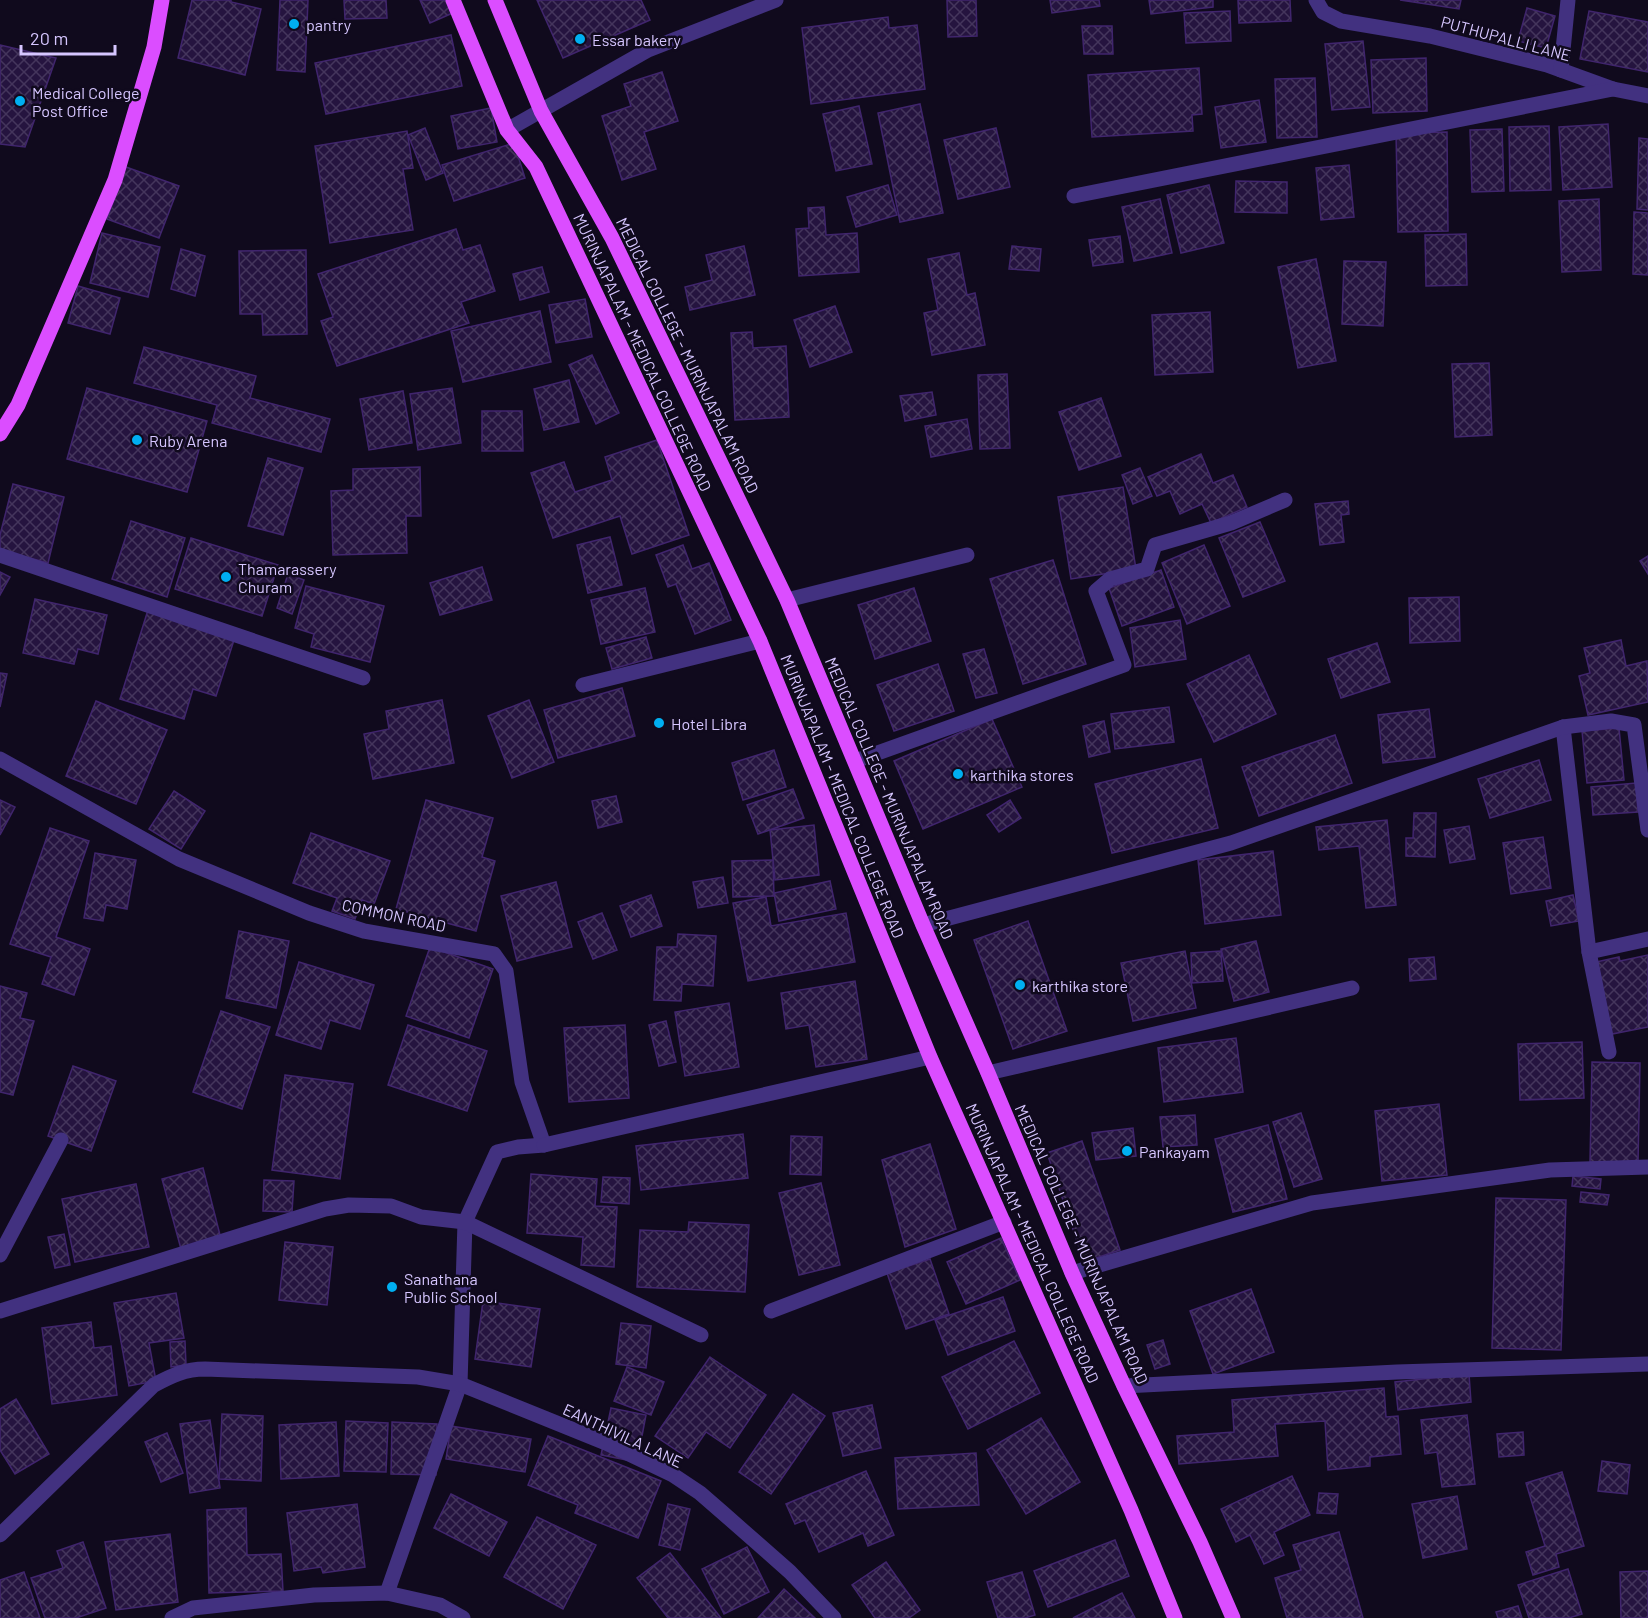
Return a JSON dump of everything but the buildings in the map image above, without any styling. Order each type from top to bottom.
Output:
[{"type":"main road","points":[[0,434],[18,405],[115,180],[154,47],[162,0]]},
{"type":"main road","name":"MURINJAPALAM - MEDICAL COLLEGE ROAD","points":[[453,0],[507,130],[536,167],[760,641],[930,1057],[1131,1510],[1175,1618]]},
{"type":"main road","name":"MEDICAL COLLEGE - MURINJAPALAM ROAD","points":[[495,0],[541,111],[612,238],[787,600],[1072,1274],[1200,1542],[1233,1618]]},
{"type":"street","points":[[507,130],[648,50],[776,0]]},
{"type":"street","name":"PUTHUPALLI LANE","points":[[1316,0],[1323,12],[1341,21],[1430,36],[1547,65],[1613,89],[1648,96]]},
{"type":"street","points":[[1561,70],[1568,0]]},
{"type":"street","points":[[1074,196],[1613,89]]},
{"type":"street","points":[[855,761],[1124,665],[1096,591],[1110,579],[1147,569],[1155,545],[1231,523],[1284,500]]},
{"type":"street","points":[[0,555],[363,678]]},
{"type":"street","points":[[787,600],[967,555]]},
{"type":"street","points":[[583,685],[760,641]]},
{"type":"street","points":[[923,925],[1231,843],[1563,727],[1611,721],[1634,725],[1648,830]]},
{"type":"street","points":[[1563,727],[1589,952],[1609,1052]]},
{"type":"street","name":"COMMON ROAD","points":[[0,759],[178,859],[309,913],[364,931],[494,954],[506,971],[522,1082],[544,1145]]},
{"type":"street","points":[[1589,952],[1648,939]]},
{"type":"street","points":[[988,1073],[1352,988]]},
{"type":"street","points":[[387,1593],[460,1384],[465,1222],[497,1152],[518,1147],[544,1145],[930,1057]]},
{"type":"street","points":[[0,1255],[61,1140]]},
{"type":"street","points":[[1072,1274],[1312,1203],[1550,1170],[1648,1167]]},
{"type":"street","points":[[0,1311],[325,1209],[349,1205],[391,1206],[421,1217],[465,1222],[701,1335]]},
{"type":"street","points":[[771,1311],[1004,1222]]},
{"type":"street","points":[[1124,1386],[1397,1372],[1648,1364]]},
{"type":"street","name":"EANTHIVILA LANE","points":[[0,1535],[154,1385],[174,1374],[190,1369],[418,1377],[460,1384],[606,1443],[673,1475],[700,1493],[732,1520],[790,1572],[834,1618]]},
{"type":"street","points":[[172,1618],[193,1608],[314,1595],[387,1593],[463,1618]]},
{"type":"place","name":"pantry","points":[[294,24]]},
{"type":"place","name":"Essar bakery","points":[[580,39]]},
{"type":"place","name":"Medical College Post Office","points":[[20,101]]},
{"type":"place","name":"Ruby Arena","points":[[137,440]]},
{"type":"place","name":"Thamarassery Churam","points":[[226,577]]},
{"type":"place","name":"Hotel Libra","points":[[659,723]]},
{"type":"place","name":"karthika stores","points":[[958,774]]},
{"type":"place","name":"karthika store","points":[[1020,985]]},
{"type":"place","name":"Pankayam","points":[[1127,1151]]},
{"type":"place","name":"Sanathana Public School","points":[[392,1287]]}]
